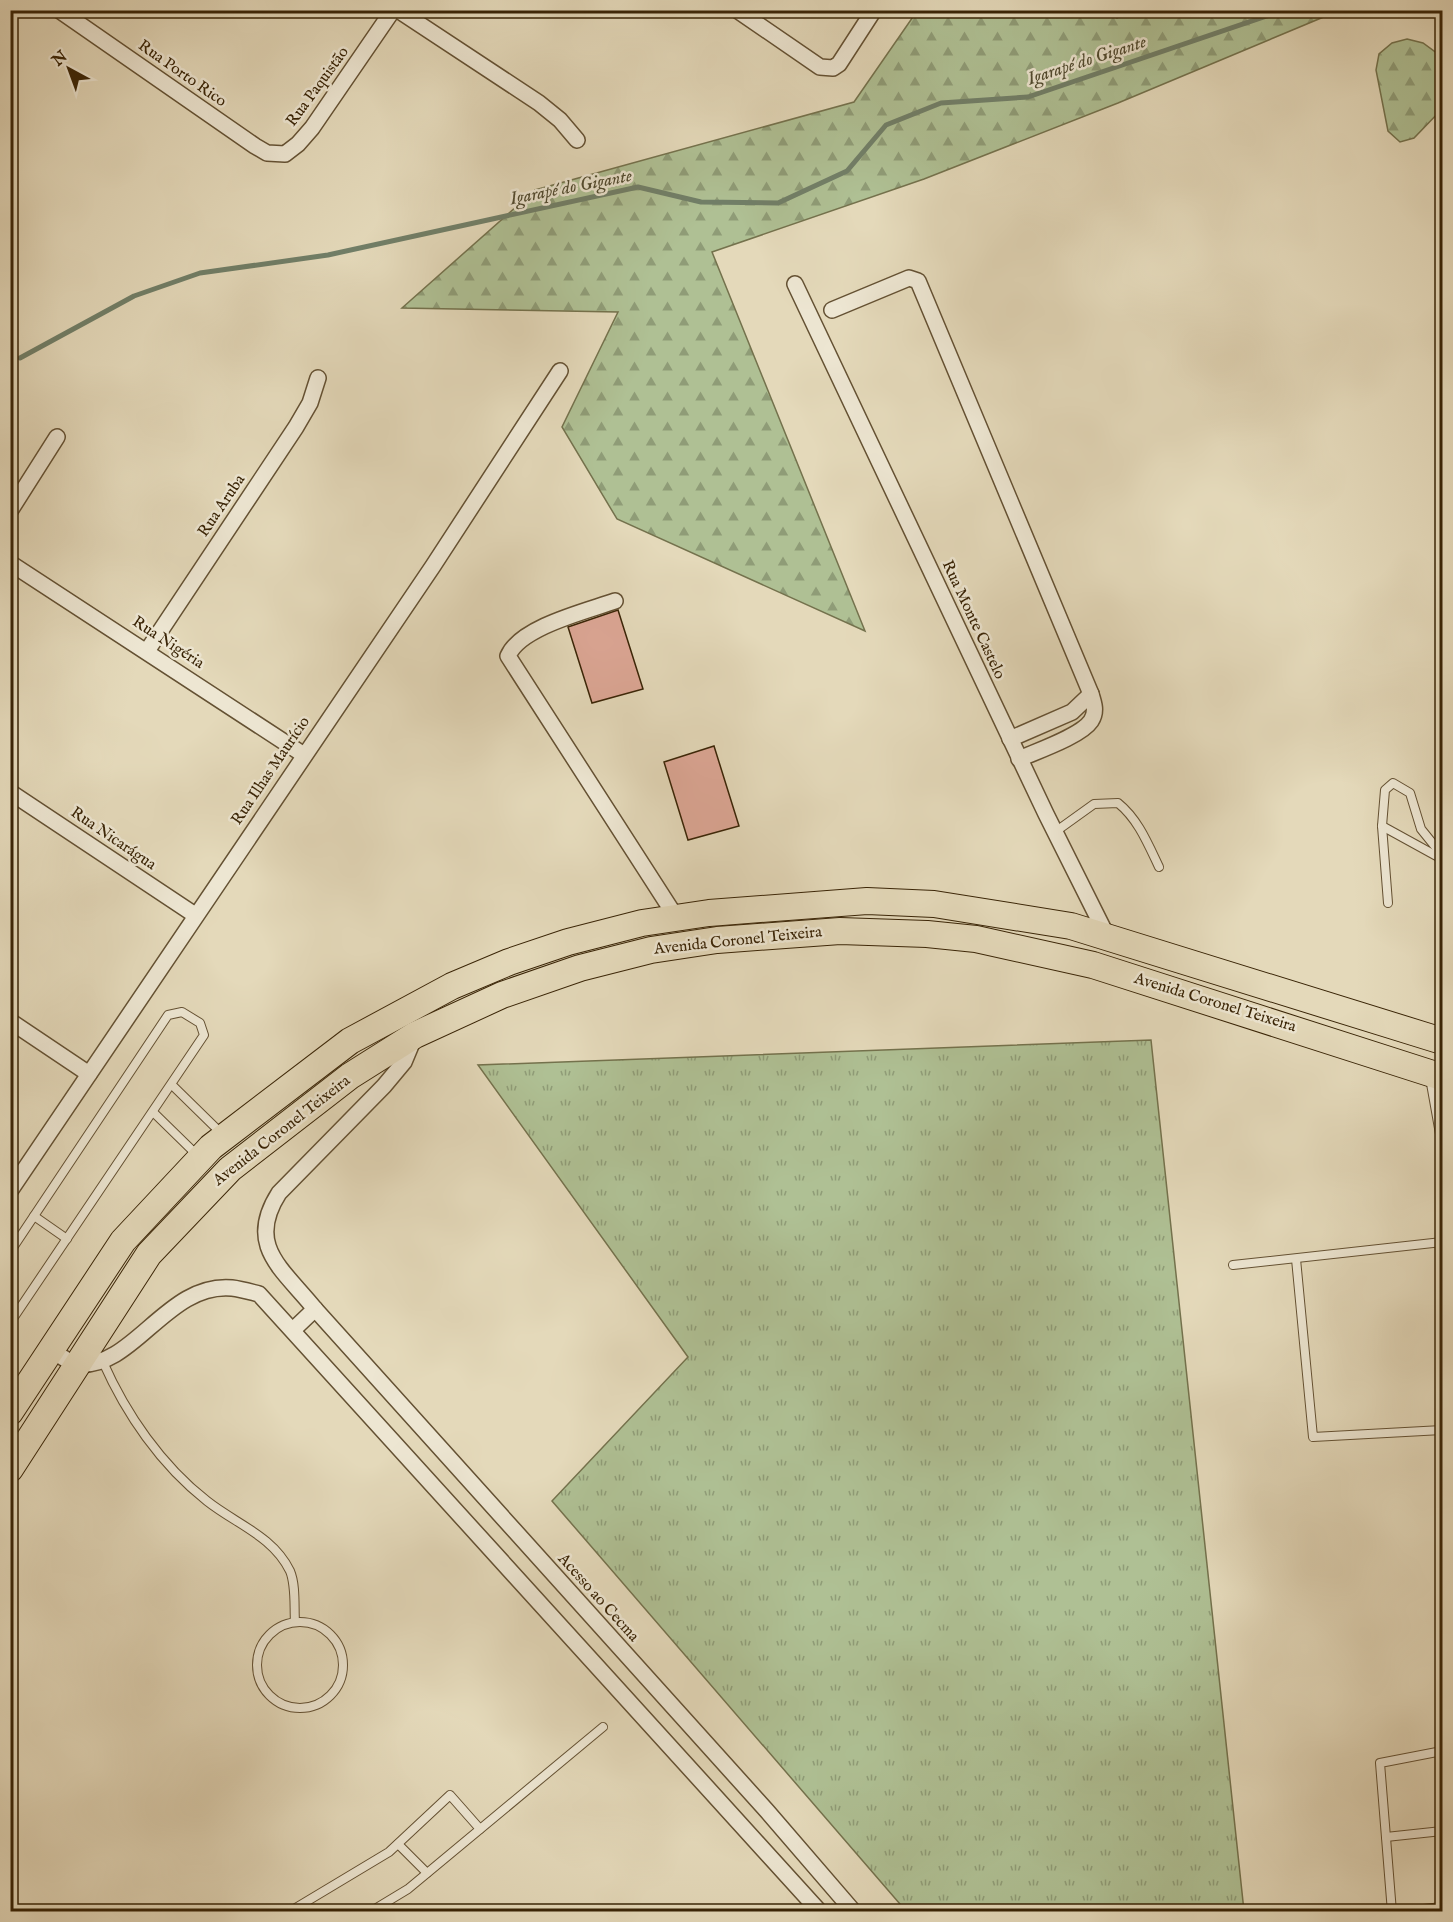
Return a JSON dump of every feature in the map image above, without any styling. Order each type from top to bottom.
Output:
[{"type":"highway","name":"Avenida Coronel Teixeira","points":[[10,1412],[123,1241],[224,1136],[350,1041],[452,987],[509,962],[568,942],[676,917],[867,901],[934,904],[983,910],[1071,926],[1443,1041]]},
{"type":"highway","name":"Avenida Coronel Teixeira","points":[[10,1469],[149,1254],[214,1184],[295,1117],[350,1076],[416,1035],[475,1006],[534,983],[651,950],[717,940],[865,931],[976,939],[1093,965],[1436,1075]]},
{"type":"street","name":"Rua Porto Rico","points":[[59,10],[255,146]]},
{"type":"street","name":"Rua Paquistão","points":[[255,146],[267,153],[285,154],[298,144],[393,10]]},
{"type":"street","points":[[398,10],[539,103],[560,120],[577,140]]},
{"type":"street","points":[[737,10],[820,68],[833,68],[839,64],[874,10]]},
{"type":"street","points":[[832,310],[909,278],[918,281],[1091,694],[1095,714],[1090,723],[1081,730],[1019,759]]},
{"type":"street","name":"Rua Monte Castelo","points":[[795,284],[1019,759],[1107,936]]},
{"type":"street","name":"Rua Ilhas Maurício","points":[[10,1191],[433,566],[560,371]]},
{"type":"street","name":"Rua Aruba","points":[[147,651],[296,428],[310,403],[318,378]]},
{"type":"street","points":[[10,511],[57,437]]},
{"type":"street","name":"Rua Nigéria","points":[[10,563],[304,755]]},
{"type":"street","points":[[615,601],[541,628],[512,647],[508,656],[676,917]]},
{"type":"street","points":[[1010,739],[1072,712],[1091,694]]},
{"type":"street","name":"Rua Nicarágua","points":[[10,792],[195,915]]},
{"type":"street","points":[[10,1021],[89,1074]]},
{"type":"street","name":"Acesso ao Cecma","points":[[416,1035],[404,1062],[384,1086],[279,1193],[269,1209],[265,1223],[267,1249],[315,1309],[767,1811],[854,1911]]},
{"type":"street","points":[[50,1349],[76,1365],[103,1362],[145,1332],[162,1314],[186,1299],[205,1291],[231,1288],[259,1294],[820,1911]]},
{"type":"street","points":[[293,1329],[315,1309]]},
{"type":"lane","points":[[1388,903],[1382,826],[1385,790],[1393,783],[1410,794],[1421,829],[1443,857]]},
{"type":"lane","points":[[1055,832],[1094,804],[1118,802],[1129,811],[1142,831],[1159,867]]},
{"type":"lane","points":[[1382,826],[1443,857]]},
{"type":"lane","points":[[10,1252],[168,1015],[182,1011],[200,1023],[204,1035],[10,1323]]},
{"type":"lane","points":[[1436,1075],[1443,1145]]},
{"type":"lane","points":[[172,1085],[224,1136]]},
{"type":"lane","points":[[153,1112],[200,1159]]},
{"type":"lane","points":[[34,1216],[67,1239]]},
{"type":"lane","points":[[1233,1265],[1443,1242]]},
{"type":"lane","points":[[1296,1259],[1313,1437],[1443,1430]]},
{"type":"lane","points":[[103,1362],[121,1402],[163,1457],[206,1500],[273,1545],[291,1573],[295,1622]]},
{"type":"lane","points":[[295,1622],[309,1622],[321,1627],[332,1636],[339,1647],[343,1661],[342,1674],[332,1692],[316,1705],[302,1708],[288,1706],[274,1700],[264,1689],[258,1676],[256,1661],[264,1641],[281,1626],[295,1622]]},
{"type":"lane","points":[[370,1911],[408,1889],[603,1727]]},
{"type":"lane","points":[[1443,1751],[1380,1763],[1394,1911],[1443,1907]]},
{"type":"lane","points":[[289,1911],[388,1852],[450,1795],[480,1829]]},
{"type":"lane","points":[[1386,1837],[1443,1831]]},
{"type":"lane","points":[[398,1844],[427,1873]]},
{"type":"lane","points":[[217,1911],[232,1911]]},
{"type":"green space","points":[[1129,10],[1338,11],[1118,103],[924,179],[712,252],[865,631],[617,519],[562,427],[618,312],[402,308],[535,190],[854,102],[917,11],[1109,11],[1117,18]]},
{"type":"green space","points":[[1407,39],[1423,43],[1442,57],[1442,109],[1414,138],[1400,142],[1388,131],[1376,70],[1379,54],[1392,43]]},
{"type":"green space","points":[[1151,1040],[1244,1911],[906,1911],[552,1501],[688,1357],[478,1065]]},
{"type":"building","points":[[618,610],[643,689],[592,703],[568,627]]},
{"type":"building","points":[[714,746],[739,826],[688,840],[664,762]]},
{"type":"waterway","name":"Igarapé do Gigante","points":[[20,358],[134,296],[200,273],[328,255],[638,187],[701,202],[778,203],[847,171],[886,125],[941,103],[1028,97],[1284,10]]}]
